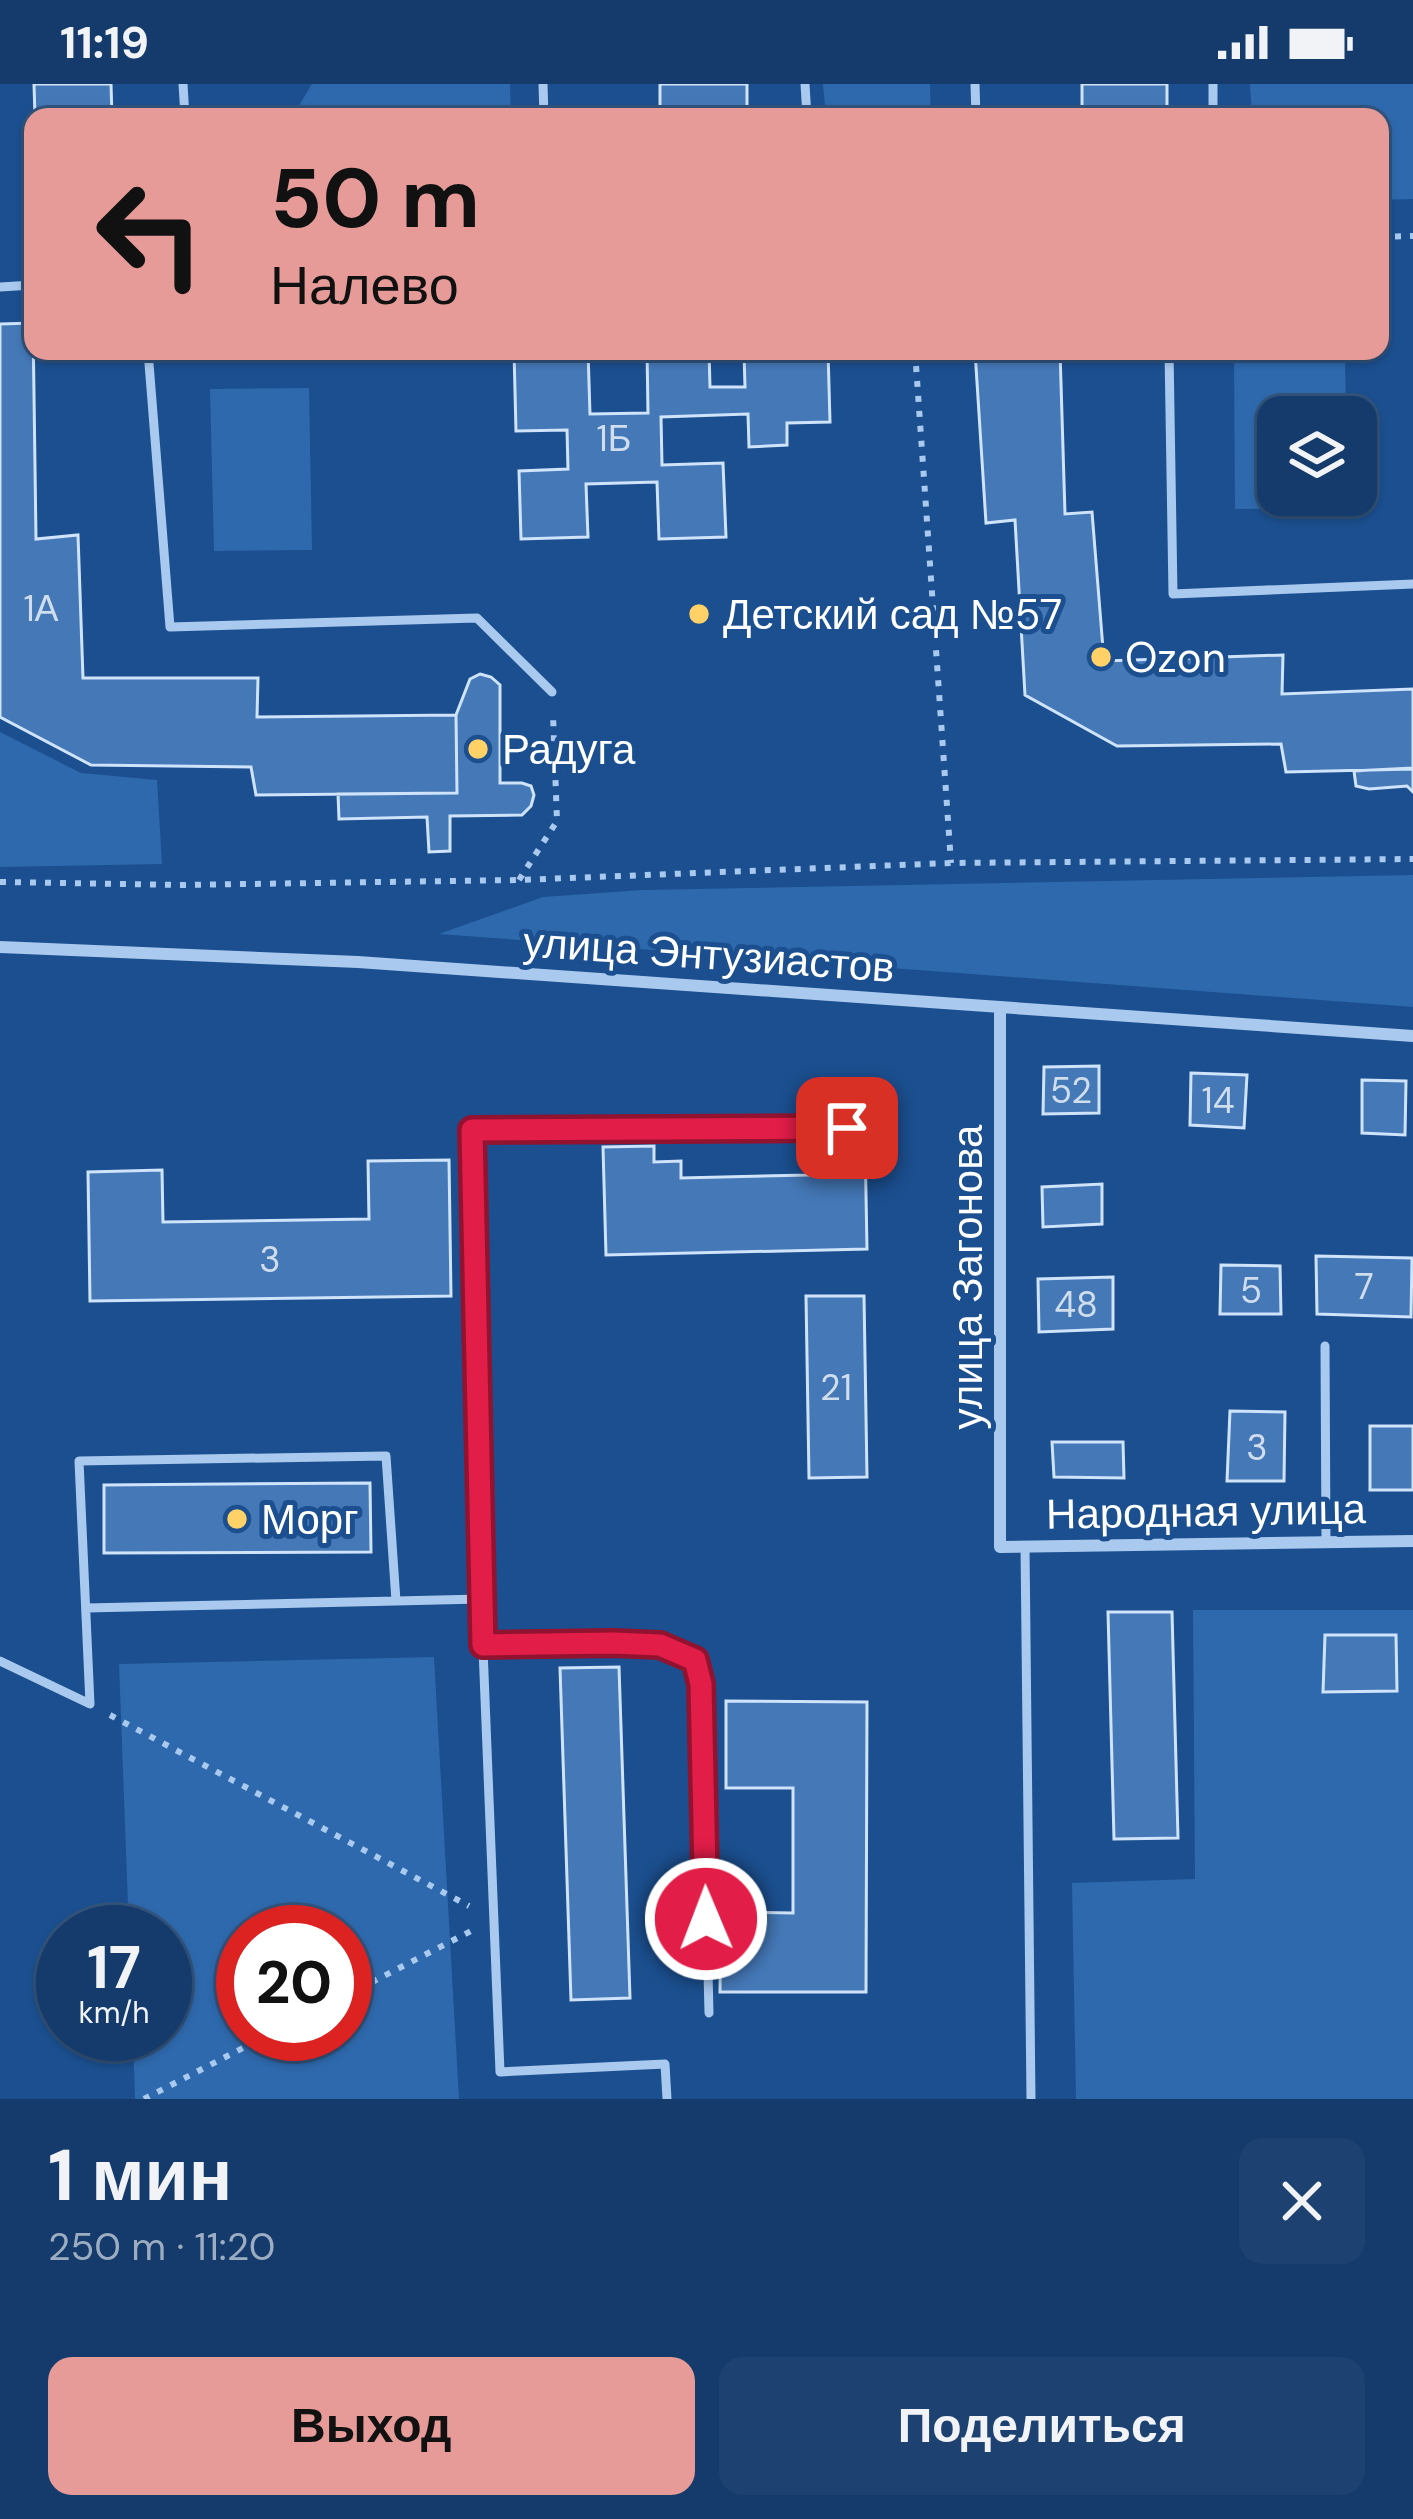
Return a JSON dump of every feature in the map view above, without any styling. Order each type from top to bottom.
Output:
[{"type":"street","name":"улица Энтузиастов","points":[[0,947],[289,958],[1413,1036]]},
{"type":"street","name":"улица Загонова","points":[[1000,1007],[1000,1547]]},
{"type":"street","name":"Народная улица","points":[[1000,1547],[1413,1541]]},
{"type":"lane","points":[[149,360],[170,627],[477,618],[552,692]]},
{"type":"lane","points":[[1169,360],[1173,594],[1413,584]]},
{"type":"lane","points":[[667,2099],[665,2063],[500,2072],[483,1645],[472,1130],[847,1128]]},
{"type":"lane","points":[[1324,1346],[1325,1543]]},
{"type":"lane","points":[[0,1661],[91,1704],[79,1461],[386,1456],[395,1601]]},
{"type":"lane","points":[[1024,1546],[1031,2099]]},
{"type":"lane","points":[[86,1608],[482,1599]]},
{"type":"lane","points":[[483,1645],[660,1645],[695,1660],[701,1684],[709,2013]]},
{"type":"path","points":[[916,360],[951,863]]},
{"type":"path","points":[[520,880],[557,821],[552,692]]},
{"type":"path","points":[[0,882],[179,885],[520,880],[951,863],[1413,859]]},
{"type":"path","points":[[91,1704],[494,1919]]},
{"type":"path","points":[[372,1982],[494,1919]]},
{"type":"path","points":[[144,2099],[218,2061]]},
{"type":"shaded area","points":[[312,84],[510,84],[511,108],[297,108]]},
{"type":"shaded area","points":[[823,84],[930,84],[931,108],[825,108]]},
{"type":"shaded area","points":[[1250,84],[1413,84],[1413,199],[1389,200],[1389,108],[1251,108]]},
{"type":"shaded area","points":[[1234,360],[1345,360],[1346,396],[1257,396],[1257,509],[1235,509]]},
{"type":"shaded area","points":[[309,388],[312,550],[214,551],[210,389]]},
{"type":"shaded area","points":[[0,732],[81,773],[157,780],[162,864],[0,867]]},
{"type":"shaded area","points":[[1413,875],[1413,1007],[439,934],[543,897],[642,890]]},
{"type":"shaded area","points":[[1193,1610],[1413,1610],[1413,2099],[1076,2099],[1072,1883],[1195,1879]]},
{"type":"shaded area","points":[[434,1657],[459,2099],[135,2099],[134,2061],[192,2061],[192,1905],[128,1905],[119,1664]]},
{"type":"building","points":[[34,84],[111,84],[112,108],[35,108]]},
{"type":"building","points":[[660,84],[747,84],[747,108],[660,108]]},
{"type":"building","points":[[1082,84],[1167,84],[1167,108],[1082,108]]},
{"type":"building","points":[[24,323],[24,360],[34,360],[36,539],[78,535],[83,678],[258,678],[257,717],[456,715],[457,793],[256,795],[251,767],[91,765],[0,717],[0,324]]},
{"type":"building","points":[[514,360],[588,360],[590,414],[648,413],[647,360],[709,360],[710,387],[745,387],[744,360],[828,360],[830,422],[787,423],[787,445],[749,447],[748,414],[661,417],[662,465],[723,463],[726,537],[659,539],[657,482],[586,484],[588,537],[521,539],[519,471],[568,469],[567,430],[516,431]]},
{"type":"building","points":[[976,360],[1060,360],[1065,514],[1092,512],[1104,661],[1283,655],[1282,694],[1413,689],[1413,769],[1286,772],[1281,744],[1117,746],[1025,695],[1015,520],[986,523]]},
{"type":"building","name":"Радуга","points":[[480,674],[500,685],[500,783],[531,786],[531,806],[522,815],[450,816],[450,851],[429,852],[427,817],[339,819],[338,794],[457,793],[456,715],[470,679]]},
{"type":"building","points":[[1413,768],[1413,792],[1407,786],[1356,786],[1354,771]]},
{"type":"building","points":[[1099,1066],[1099,1113],[1043,1114],[1044,1067]]},
{"type":"building","points":[[1191,1073],[1247,1075],[1244,1128],[1190,1125]]},
{"type":"building","points":[[1362,1080],[1406,1081],[1405,1135],[1362,1133]]},
{"type":"building","points":[[865,1140],[867,1249],[606,1255],[603,1147],[654,1146],[654,1162],[681,1161],[681,1178],[808,1175],[807,1141]]},
{"type":"building","points":[[449,1160],[451,1296],[90,1301],[88,1172],[162,1170],[163,1222],[369,1219],[368,1161]]},
{"type":"building","points":[[1102,1184],[1102,1224],[1043,1227],[1042,1187]]},
{"type":"building","points":[[1316,1256],[1412,1258],[1411,1317],[1317,1314]]},
{"type":"building","points":[[1221,1265],[1280,1266],[1281,1314],[1220,1314]]},
{"type":"building","points":[[1113,1277],[1113,1329],[1039,1332],[1038,1279]]},
{"type":"building","points":[[806,1296],[864,1296],[867,1477],[809,1478]]},
{"type":"building","points":[[1230,1411],[1285,1412],[1284,1481],[1227,1481]]},
{"type":"building","points":[[1370,1426],[1413,1426],[1413,1490],[1370,1490]]},
{"type":"building","points":[[1052,1442],[1123,1442],[1124,1478],[1054,1477]]},
{"type":"building","name":"Морг","points":[[370,1483],[371,1552],[104,1553],[104,1485]]},
{"type":"building","points":[[1108,1612],[1172,1612],[1178,1838],[1114,1839]]},
{"type":"building","points":[[1325,1635],[1396,1635],[1397,1691],[1323,1692]]},
{"type":"building","points":[[619,1667],[630,1998],[571,2000],[560,1668]]},
{"type":"building","points":[[726,1701],[867,1702],[866,1992],[720,1992],[721,1912],[793,1913],[793,1788],[726,1788]]},
{"type":"place","name":"Детский сад №57","points":[[699,614]]},
{"type":"place","name":"Ozon","points":[[1101,657]]},
{"type":"place","name":"Радуга","points":[[478,749]]},
{"type":"place","name":"Морг","points":[[237,1519]]},
{"type":"route","points":[[706,1919],[701,1684],[695,1660],[660,1645],[483,1645],[472,1130],[847,1128]]}]
